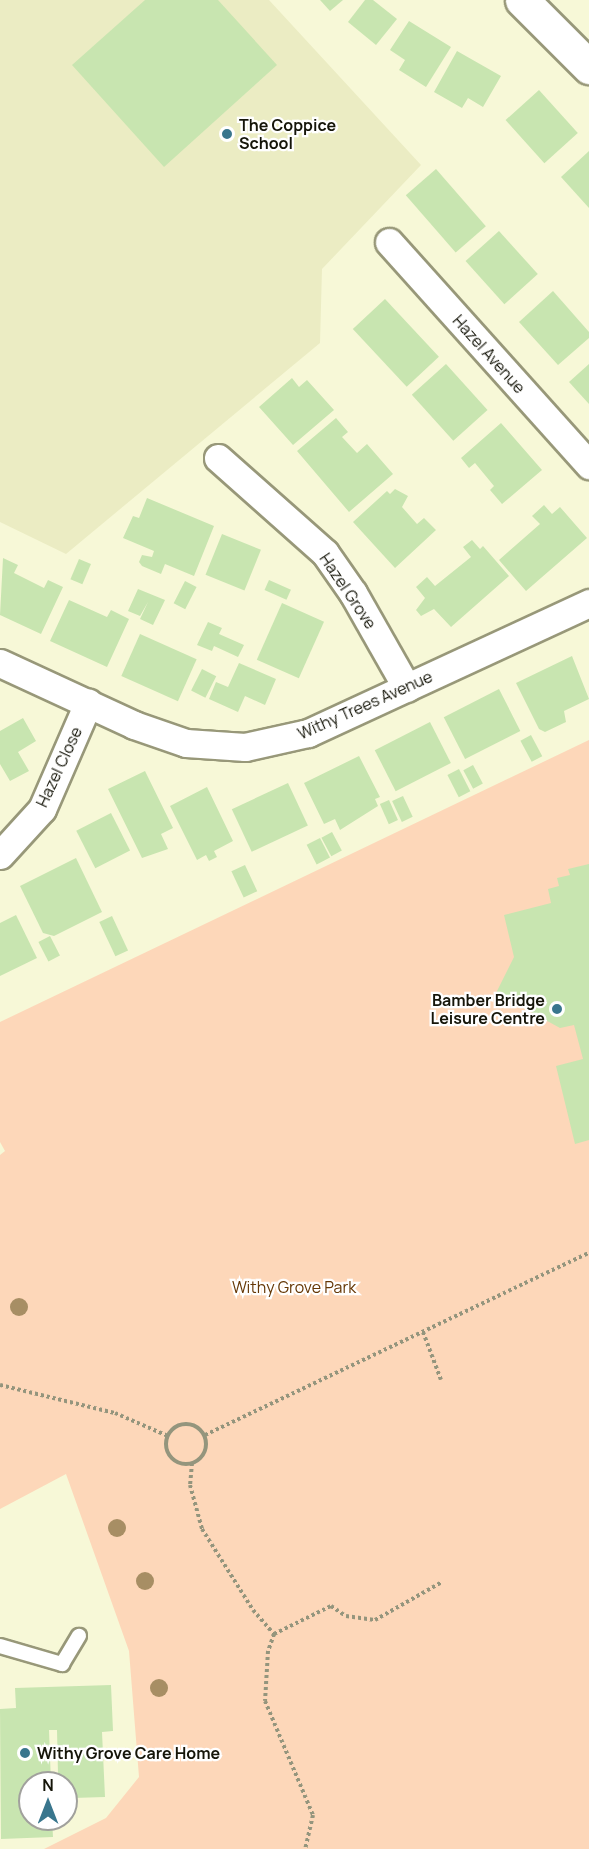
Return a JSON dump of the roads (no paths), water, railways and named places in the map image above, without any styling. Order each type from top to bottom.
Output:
[{"type":"street","points":[[522,0],[589,67]]},
{"type":"street","name":"Hazel Avenue","points":[[389,242],[589,465]]},
{"type":"street","name":"Hazel Grove","points":[[218,458],[325,553],[353,593],[407,688]]},
{"type":"street","name":"Withy Trees Avenue","points":[[0,663],[134,725],[186,743],[245,747],[308,733],[589,603]]},
{"type":"street","name":"Hazel Close","points":[[0,855],[42,809],[88,703]]},
{"type":"lane","points":[[0,1646],[62,1664],[79,1636]]},
{"type":"place","name":"The Coppice School","points":[[227,134]]},
{"type":"place","name":"Bamber Bridge Leisure Centre","points":[[557,1009]]},
{"type":"place","name":"Withy Grove Care Home","points":[[25,1753]]},
{"type":"park label","name":"Withy Grove Park","points":[[294,1287]]}]
